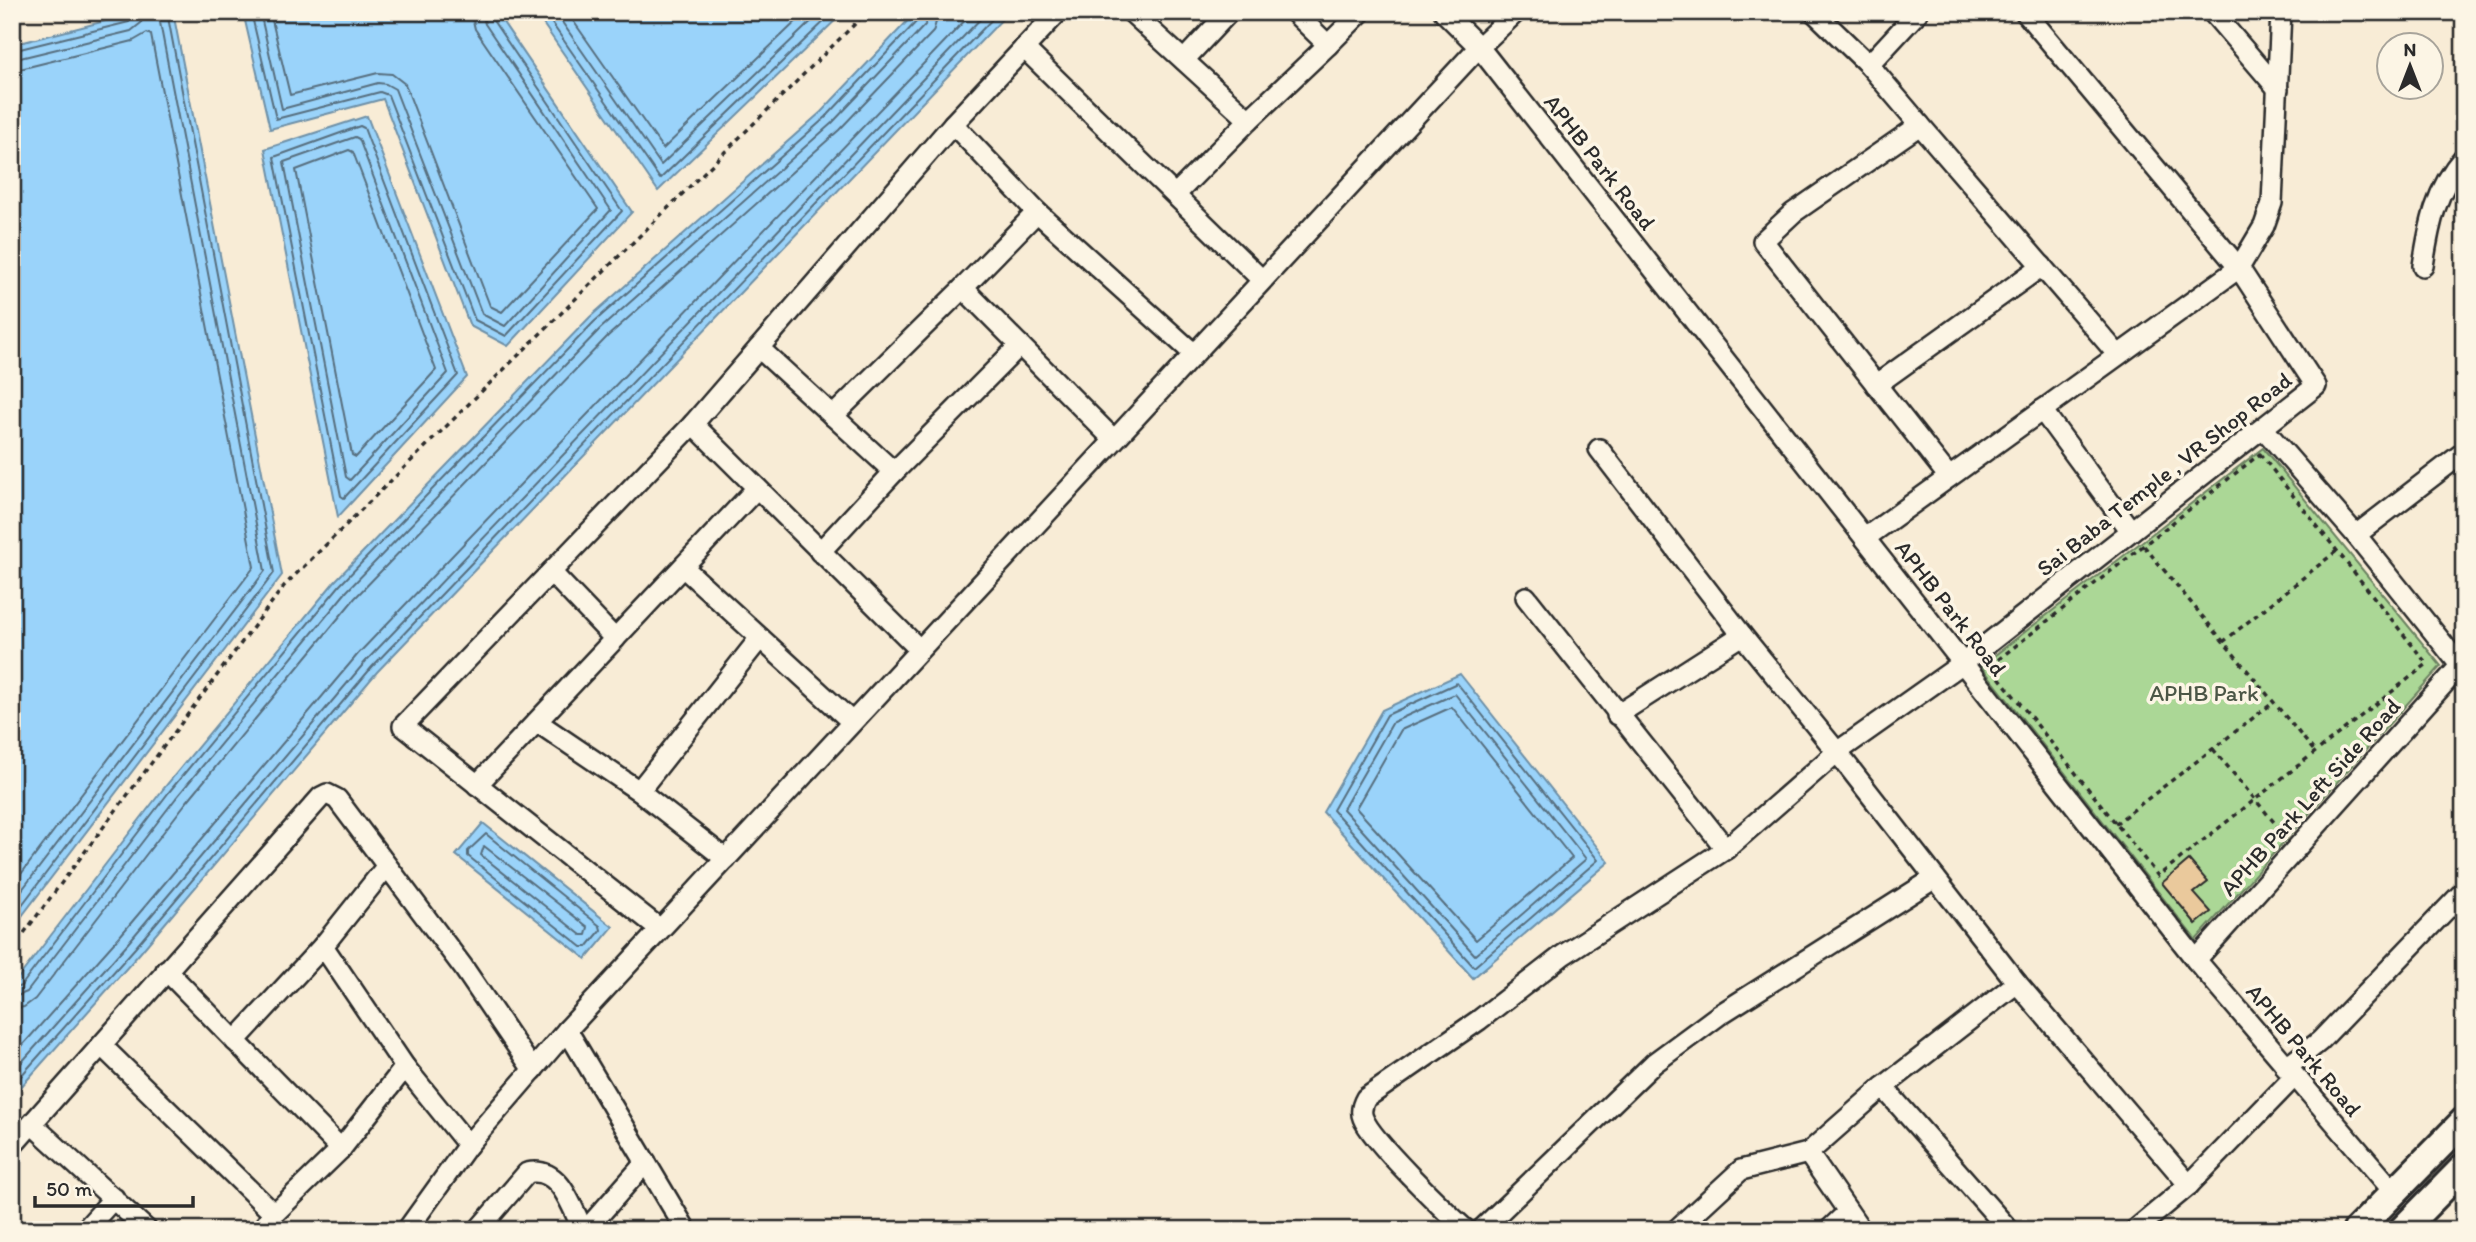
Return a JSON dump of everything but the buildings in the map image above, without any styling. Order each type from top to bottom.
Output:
[{"type":"main road","points":[[2357,1230],[2464,1121]]},
{"type":"main road","points":[[2402,1230],[2464,1167]]},
{"type":"street","points":[[660,929],[403,726],[693,424],[953,124],[1058,12]]},
{"type":"street","points":[[1131,12],[1249,120]]},
{"type":"street","points":[[1184,60],[1229,12]]},
{"type":"street","points":[[1294,12],[1328,45]]},
{"type":"street","points":[[1176,194],[1361,12]]},
{"type":"street","name":"APHB Park Road","points":[[1444,12],[1479,47],[2196,960],[2394,1192]]},
{"type":"street","points":[[407,1230],[468,1144],[660,929],[1261,279],[1479,47],[1516,12]]},
{"type":"street","points":[[1814,12],[1869,65],[2118,355]]},
{"type":"street","points":[[1869,65],[1919,12]]},
{"type":"street","points":[[2025,12],[2239,268]]},
{"type":"street","points":[[2212,12],[2278,89]]},
{"type":"street","points":[[1865,538],[2239,268],[2264,226],[2272,203],[2281,12]]},
{"type":"street","points":[[1024,48],[1261,279]]},
{"type":"street","points":[[953,124],[1037,212],[1192,353]]},
{"type":"street","points":[[1920,125],[1793,213],[1763,241],[1949,477]]},
{"type":"street","points":[[2423,266],[2430,217],[2450,173],[2464,157]]},
{"type":"street","points":[[833,416],[1037,212]]},
{"type":"street","points":[[1876,385],[2042,266]]},
{"type":"street","name":"Sai Baba Temple , VR Shop Road","points":[[1460,1228],[1378,1141],[1363,1118],[1361,1107],[1366,1098],[1479,1020],[1563,955],[1726,849],[1838,752],[2137,538],[2263,428],[2316,386],[2239,268]]},
{"type":"street","points":[[963,288],[1113,439]]},
{"type":"street","points":[[820,552],[894,472],[1020,345]]},
{"type":"street","points":[[759,348],[894,472]]},
{"type":"street","points":[[2042,410],[2137,538]]},
{"type":"street","points":[[693,424],[919,649]]},
{"type":"street","points":[[2263,428],[2356,535],[2462,668]]},
{"type":"street","points":[[1599,449],[2017,983],[2189,1185]]},
{"type":"street","points":[[2356,535],[2464,452]]},
{"type":"street","points":[[477,785],[757,488]]},
{"type":"street","points":[[683,567],[852,722]]},
{"type":"street","points":[[551,572],[615,639]]},
{"type":"street","points":[[1526,597],[1726,849]]},
{"type":"street","points":[[1617,715],[1742,635]]},
{"type":"street","points":[[639,791],[760,638]]},
{"type":"street","name":"APHB Park Left Side Road","points":[[2196,960],[2462,668]]},
{"type":"street","points":[[537,722],[639,791],[726,859]]},
{"type":"street","points":[[12,1146],[166,970],[321,797],[327,794],[337,799],[463,967],[533,1070]]},
{"type":"street","points":[[235,1041],[323,946],[386,867]]},
{"type":"street","points":[[1481,1230],[1654,1063],[1719,1014],[1935,878]]},
{"type":"street","points":[[2135,1230],[2189,1185],[2290,1073],[2464,891]]},
{"type":"street","points":[[323,946],[405,1067],[468,1144]]},
{"type":"street","points":[[166,970],[341,1149]]},
{"type":"street","points":[[1675,1230],[1741,1170],[1808,1153],[1882,1087],[2017,983]]},
{"type":"street","points":[[559,1040],[646,1162],[686,1230]]},
{"type":"street","points":[[102,1046],[274,1213]]},
{"type":"street","points":[[261,1230],[274,1213],[341,1149],[405,1067]]},
{"type":"street","points":[[1882,1087],[2009,1230]]},
{"type":"street","points":[[33,1125],[148,1230]]},
{"type":"street","points":[[1808,1153],[1861,1230]]},
{"type":"street","points":[[478,1230],[527,1173],[538,1170],[555,1178],[584,1230],[646,1162]]},
{"type":"street","points":[[85,1230],[114,1198]]},
{"type":"street","points":[[1829,1230],[1848,1212]]},
{"type":"path","points":[[12,949],[284,586],[867,12]]},
{"type":"path","points":[[2260,454],[2337,551],[2427,664],[2158,876],[1990,666],[2137,538],[2260,454]]},
{"type":"path","points":[[2223,642],[2356,535]]},
{"type":"path","points":[[2137,538],[2315,752]]},
{"type":"path","points":[[2099,836],[2274,702]]},
{"type":"path","points":[[2213,749],[2296,849]]},
{"type":"green space","name":"APHB Park","points":[[2263,448],[2441,666],[2196,940],[1981,666]]},
{"type":"water","points":[[140,12],[173,12],[282,575],[12,929],[12,45]]},
{"type":"water","points":[[243,12],[496,12],[632,212],[508,346],[470,326],[383,99],[270,129]]},
{"type":"water","points":[[535,12],[844,12],[658,191]]},
{"type":"water","points":[[916,12],[1009,12],[377,672],[140,953],[12,1097],[12,986],[164,788],[335,581],[590,317],[821,112]]},
{"type":"water","points":[[367,116],[467,377],[338,517],[265,149]]},
{"type":"water","points":[[1460,674],[1609,862],[1473,978],[1323,812],[1382,710]]},
{"type":"water","points":[[483,823],[613,927],[586,959],[456,855]]}]
